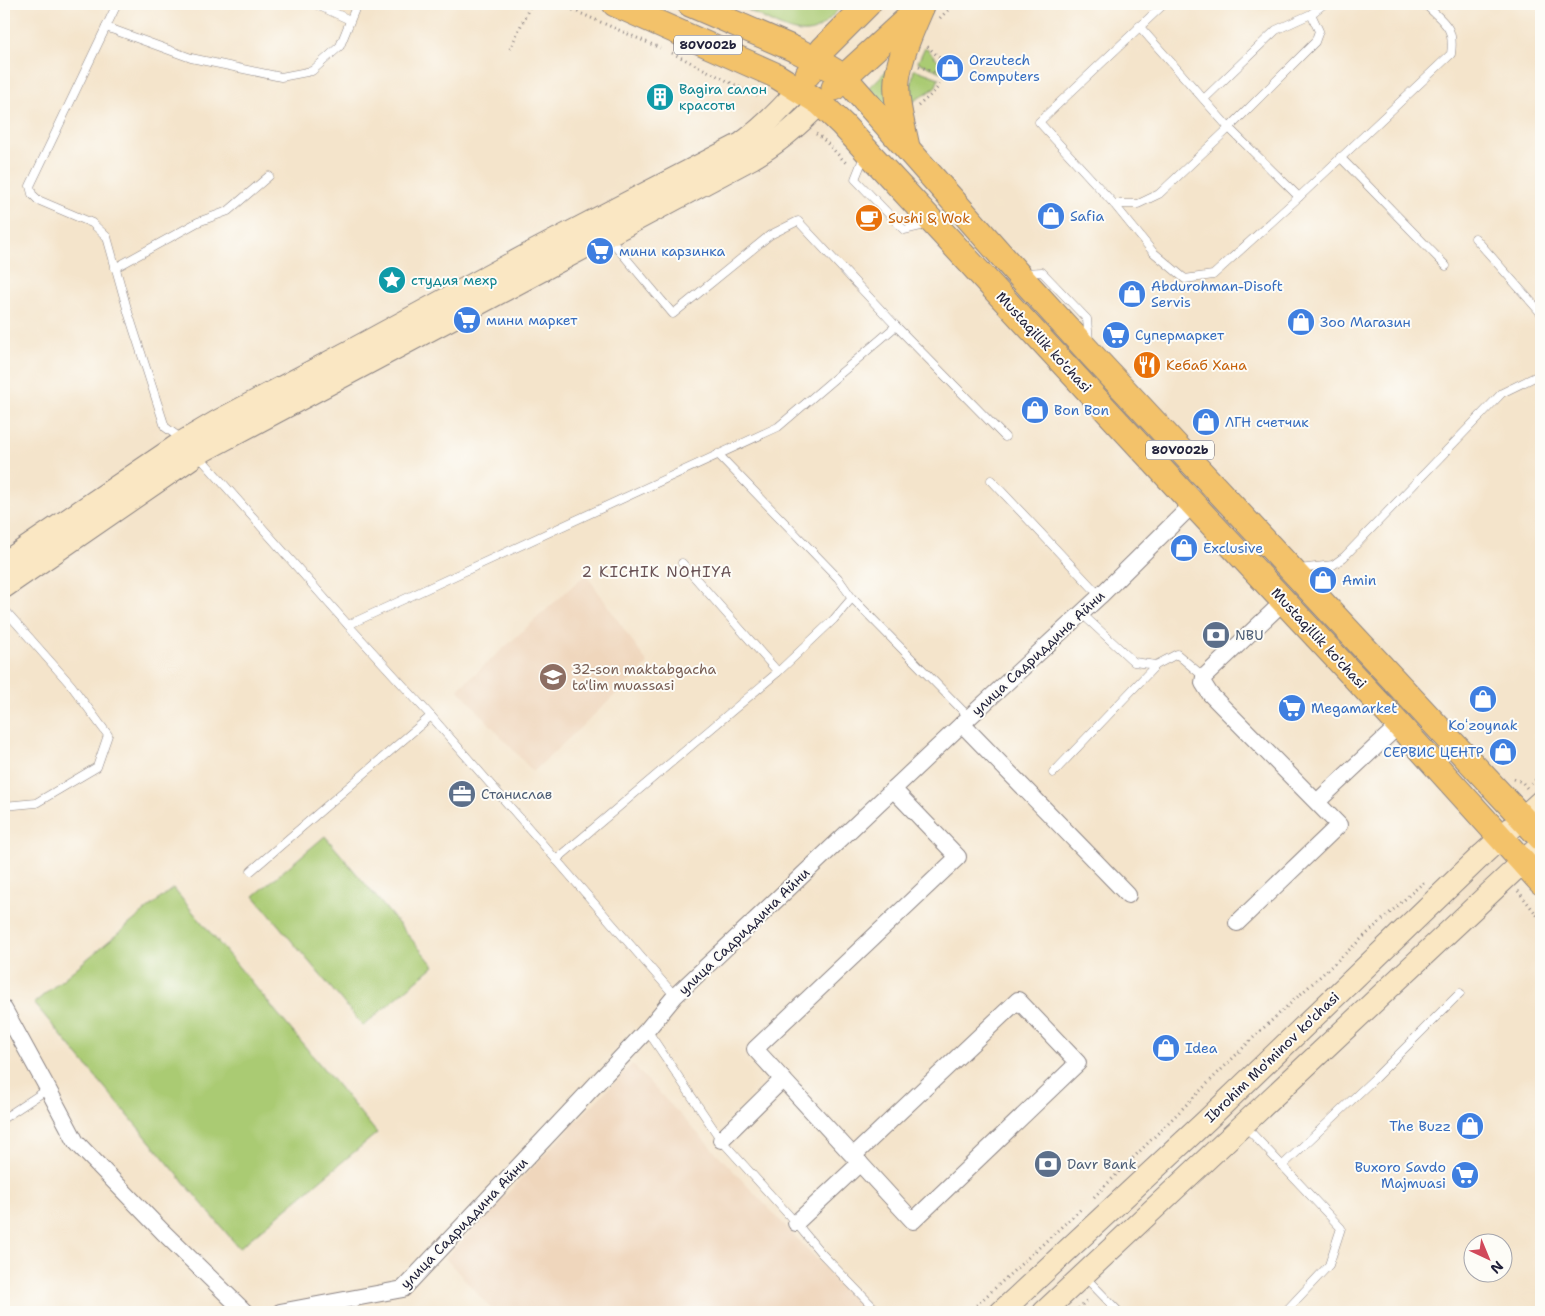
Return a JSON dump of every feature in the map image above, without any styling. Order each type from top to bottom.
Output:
[{"type":"main road","name":"Mustaqillik ko'chasi","points":[[615,4],[775,75],[820,103],[866,149],[1399,725],[1541,882]]},
{"type":"main road","points":[[693,5],[727,4]]},
{"type":"main road","points":[[4,587],[190,448],[218,421],[740,144],[762,129],[781,111],[799,89],[823,49],[868,4]]},
{"type":"main road","name":"Mustaqillik ko'chasi","points":[[693,5],[816,60],[844,77],[1090,354],[1541,838]]},
{"type":"main road","points":[[4,563],[190,448],[607,236],[765,151],[801,123],[844,77],[927,11]]},
{"type":"main road","points":[[908,149],[899,104],[897,81],[908,41],[927,11]]},
{"type":"main road","name":"Ibrohim Mo'minov ko'chasi","points":[[1001,1312],[1207,1120],[1500,838],[1541,801]]},
{"type":"main road","name":"Ibrohim Mo'minov ko'chasi","points":[[1044,1312],[1541,845]]},
{"type":"street","name":"улица Садриддина Айни","points":[[280,1312],[403,1289],[647,1030],[675,996],[966,720],[1100,596],[1193,504]]},
{"type":"street","points":[[1237,923],[1339,825],[1210,694],[1203,683],[1204,677],[1284,601]]},
{"type":"street","points":[[966,720],[1128,895]]},
{"type":"street","points":[[1317,802],[1399,725]]},
{"type":"street","points":[[796,1223],[856,1159],[1018,1000],[1078,1063],[913,1221],[856,1159],[783,1079],[755,1049],[958,857],[893,789]]},
{"type":"street","points":[[4,1009],[76,1142],[163,1232],[245,1312]]},
{"type":"street","points":[[721,1140],[783,1079]]},
{"type":"lane","points":[[117,4],[30,186],[32,194],[38,200],[92,223],[107,237],[128,312],[165,427],[190,448],[432,716],[675,996]]},
{"type":"lane","points":[[315,4],[350,20]]},
{"type":"lane","points":[[106,26],[191,58],[281,77],[312,71],[340,46],[357,4]]},
{"type":"lane","points":[[1164,4],[1039,122],[1114,204],[1153,252],[1185,279],[1213,275],[1451,54],[1453,40],[1448,27],[1425,4]]},
{"type":"lane","points":[[1204,99],[1276,30],[1311,14],[1324,4]]},
{"type":"lane","points":[[1114,204],[1138,204],[1159,194],[1229,128],[1315,42],[1319,31],[1311,14]]},
{"type":"lane","points":[[1139,26],[1229,128],[1299,197]]},
{"type":"lane","points":[[1340,158],[1446,266]]},
{"type":"lane","points":[[115,268],[198,222],[228,212],[269,176]]},
{"type":"lane","points":[[607,236],[673,314],[770,235],[798,221],[896,326],[1005,437]]},
{"type":"lane","points":[[1474,238],[1541,313]]},
{"type":"lane","points":[[348,624],[778,427],[896,326]]},
{"type":"lane","points":[[1292,570],[1333,565],[1344,557],[1502,393],[1541,374]]},
{"type":"lane","points":[[718,454],[838,578],[852,598],[966,720]]},
{"type":"lane","points":[[991,480],[1100,596]]},
{"type":"lane","points":[[682,564],[778,672]]},
{"type":"lane","points":[[556,860],[778,672],[834,619],[852,598]]},
{"type":"lane","points":[[4,609],[71,685],[108,735],[97,767],[36,803],[4,806]]},
{"type":"lane","points":[[1081,613],[1134,662],[1156,665]]},
{"type":"lane","points":[[1053,773],[1156,665],[1178,654],[1204,677]]},
{"type":"lane","points":[[251,871],[432,716]]},
{"type":"lane","points":[[1282,1166],[1460,993]]},
{"type":"lane","points":[[647,1030],[721,1140],[796,1223],[820,1253],[878,1312]]},
{"type":"lane","points":[[4,1118],[48,1089]]},
{"type":"lane","points":[[1243,1125],[1341,1228],[1329,1265],[1284,1312]]},
{"type":"lane","points":[[1084,1275],[1119,1312]]},
{"type":"path","points":[[510,49],[531,4]]},
{"type":"path","points":[[559,4],[668,52],[756,96]]},
{"type":"path","points":[[927,11],[954,4]]},
{"type":"path","points":[[918,106],[939,87],[943,76],[943,61],[922,40]]},
{"type":"path","points":[[912,63],[943,76]]},
{"type":"path","points":[[1506,775],[1522,782],[1527,788],[1541,775]]},
{"type":"path","points":[[1094,1197],[1259,1032],[1429,877]]},
{"type":"path","points":[[969,1312],[1086,1204]]},
{"type":"shaded area","name":"32-son maktabgacha ta'lim muassasi","points":[[586,574],[648,664],[533,772],[458,689]]},
{"type":"shaded area","points":[[632,1064],[867,1312],[494,1312],[445,1258]]},
{"type":"green space","points":[[822,4],[844,4],[823,25],[808,32],[790,30],[748,10],[791,10]]},
{"type":"green space","points":[[925,47],[942,64],[941,72],[918,62]]},
{"type":"green space","points":[[890,67],[890,110],[869,88]]},
{"type":"green space","points":[[914,69],[939,78],[935,88],[912,102],[911,86]]},
{"type":"green space","points":[[325,836],[434,966],[363,1026],[254,896]]},
{"type":"green space","points":[[173,888],[377,1133],[239,1248],[34,1003]]},
{"type":"place","name":"Orzutech Computers","points":[[950,68]]},
{"type":"place","name":"Bagira салон красоты","points":[[660,97]]},
{"type":"place","name":"Safia","points":[[1051,216]]},
{"type":"place","name":"Sushi & Wok","points":[[869,218]]},
{"type":"place","name":"мини карзинка","points":[[600,251]]},
{"type":"place","name":"студия мехр","points":[[392,280]]},
{"type":"place","name":"Abdurohman-Disoft Servis","points":[[1132,294]]},
{"type":"place","name":"мини маркет","points":[[467,320]]},
{"type":"place","name":"Зоо Магазин","points":[[1301,322]]},
{"type":"place","name":"Супермаркет","points":[[1116,335]]},
{"type":"place","name":"Кебаб Хана","points":[[1147,365]]},
{"type":"place","name":"Bon Bon","points":[[1035,410]]},
{"type":"place","name":"ЛГН счетчик","points":[[1206,422]]},
{"type":"place","name":"Exclusive","points":[[1184,548]]},
{"type":"place","name":"Amin","points":[[1323,580]]},
{"type":"place","name":"NBU","points":[[1216,635]]},
{"type":"place","name":"32-son maktabgacha ta'lim muassasi","points":[[553,677]]},
{"type":"place","name":"Koʻzoynak","points":[[1483,699]]},
{"type":"place","name":"Megamarket","points":[[1292,708]]},
{"type":"place","name":"СЕРВИС ЦЕНТР","points":[[1503,752]]},
{"type":"place","name":"Станислав","points":[[462,794]]},
{"type":"place","name":"Idea","points":[[1166,1048]]},
{"type":"place","name":"The Buzz","points":[[1470,1126]]},
{"type":"place","name":"Davr Bank","points":[[1048,1164]]},
{"type":"place","name":"Buxoro Savdo Majmuasi","points":[[1465,1175]]},
{"type":"district","name":"2 KICHIK NOHIYA","points":[[657,572]]}]
